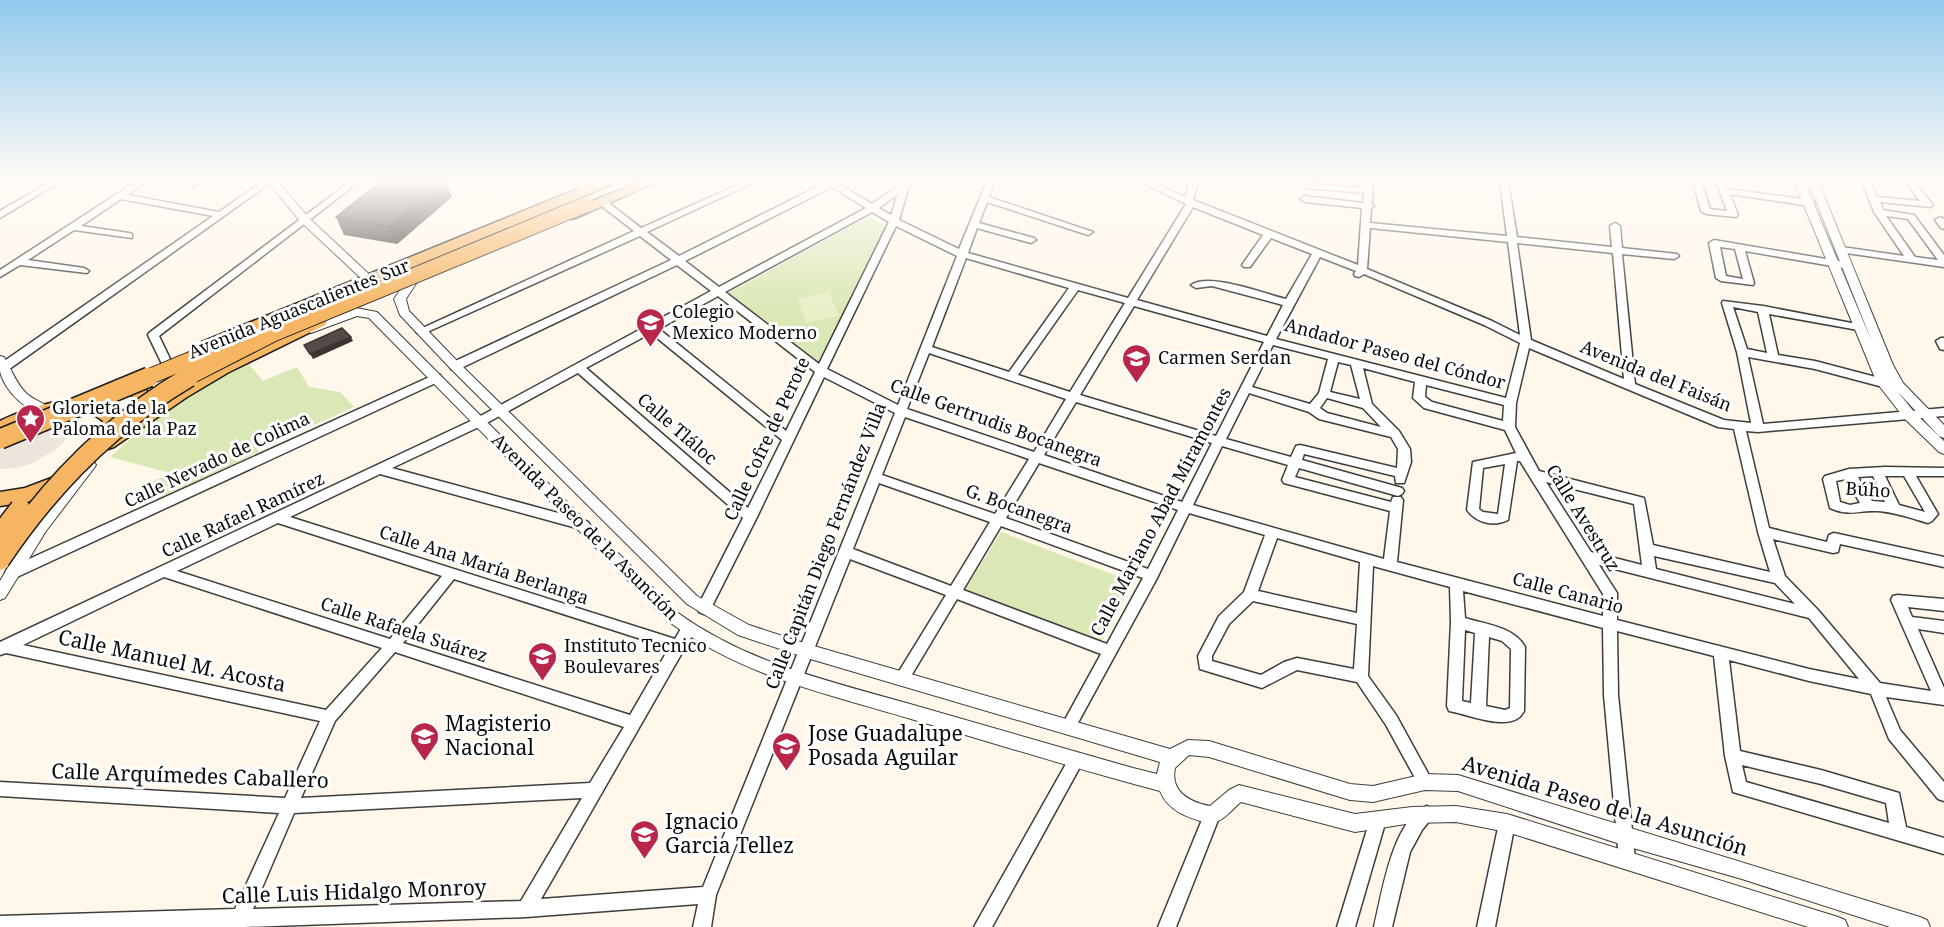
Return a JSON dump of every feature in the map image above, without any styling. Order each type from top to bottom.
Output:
[{"type":"main road","name":"Avenida Aguascalientes Sur","points":[[0,429],[369,280],[493,224]]},
{"type":"main road","name":"Avenida Aguascalientes Sur","points":[[0,534],[43,480],[103,426],[152,390],[233,342],[515,224]]},
{"type":"main road","name":"Avenida Aguascalientes Sur","points":[[0,560],[18,530],[59,480],[80,459],[134,413],[192,375],[246,345],[536,224]]},
{"type":"main road","name":"Avenida Aguascalientes Sur","points":[[181,393],[223,368],[283,339],[549,224]]},
{"type":"main road","points":[[0,439],[233,342]]},
{"type":"main road","points":[[167,363],[144,378],[136,391],[139,395],[150,399],[163,399],[181,393]]},
{"type":"main road","points":[[0,499],[27,495],[50,488],[89,464],[106,447],[181,393]]},
{"type":"main road","name":"Avenida Aguascalientes Sur","points":[[51,409],[86,406],[106,413],[112,420],[113,428],[106,447]]},
{"type":"street","points":[[0,274],[76,224]]},
{"type":"street","points":[[51,409],[26,402],[17,393],[2,363],[208,224]]},
{"type":"street","points":[[167,363],[153,335],[299,224]]},
{"type":"street","points":[[310,224],[369,280]]},
{"type":"street","name":"Calle Gertrudis Bocanegra","points":[[632,224],[820,370],[900,411],[1186,508]]},
{"type":"street","points":[[421,331],[659,224]]},
{"type":"street","points":[[455,366],[750,224]]},
{"type":"street","name":"Calle Rafael Ramírez","points":[[3,648],[479,422],[840,224]]},
{"type":"street","name":"Calle Cofre de Perote","points":[[704,608],[751,517],[787,438],[892,224]]},
{"type":"street","name":"Andador Paseo del Cóndor","points":[[901,224],[961,254],[1271,341],[1510,403]]},
{"type":"street","name":"Calle Capitán Diego Fernández Villa","points":[[702,927],[708,895],[807,651],[974,224]]},
{"type":"street","points":[[975,224],[1031,240]]},
{"type":"street","points":[[1064,224],[1088,232]]},
{"type":"street","points":[[903,677],[1177,224]]},
{"type":"street","name":"Avenida del Faisán","points":[[1249,224],[1722,424],[1758,428],[1944,412]]},
{"type":"street","points":[[1510,224],[1529,344]]},
{"type":"street","points":[[1819,224],[1858,327],[1883,383],[1910,416],[1944,449]]},
{"type":"street","points":[[1831,224],[1887,365],[1898,385],[1944,433]]},
{"type":"street","points":[[1887,224],[1912,260]]},
{"type":"street","points":[[1916,224],[1944,263]]},
{"type":"street","points":[[1360,272],[1367,225],[1674,256]]},
{"type":"street","points":[[1615,226],[1630,387]]},
{"type":"street","points":[[72,227],[129,236]]},
{"type":"street","points":[[1247,265],[1269,232]]},
{"type":"street","points":[[1739,248],[1749,283],[1721,278],[1714,243],[1848,265]]},
{"type":"street","points":[[1842,250],[1944,263]]},
{"type":"street","name":"Calle Mariano Abad Miramontes","points":[[1069,725],[1186,508],[1315,253]]},
{"type":"street","points":[[18,262],[84,271]]},
{"type":"street","points":[[283,339],[356,312],[373,315],[382,323],[390,316],[404,312],[400,299],[411,282]]},
{"type":"street","points":[[1196,285],[1212,283],[1289,303]]},
{"type":"street","points":[[1011,378],[1076,285]]},
{"type":"street","points":[[1758,428],[1742,352],[1727,303],[1858,327]]},
{"type":"street","points":[[1802,306],[1806,317]]},
{"type":"street","points":[[1763,309],[1773,356]]},
{"type":"street","name":"Avenida Paseo de la Asunción","points":[[404,312],[455,366],[692,600],[744,630],[807,651],[1069,725],[1172,757],[1188,747],[1209,749],[1350,792],[1373,795],[1425,782],[1458,783],[1626,837],[1742,870],[1892,922],[1916,926]]},
{"type":"street","name":"Avenida Paseo de la Asunción","points":[[382,323],[584,525],[648,593],[688,629],[750,661],[796,678],[1165,784]]},
{"type":"street","points":[[651,328],[787,438]]},
{"type":"street","name":"Calle Avestruz","points":[[1529,344],[1510,403],[1509,427],[1517,458],[1536,475],[1610,593],[1611,695],[1627,859]]},
{"type":"street","points":[[926,348],[1011,378],[1219,442],[1398,491]]},
{"type":"street","points":[[1742,352],[1773,356],[1883,383]]},
{"type":"street","points":[[1312,409],[1324,394],[1334,357]]},
{"type":"street","points":[[1356,362],[1366,405]]},
{"type":"street","name":"Calle Tláloc","points":[[579,368],[751,517]]},
{"type":"street","name":"Calle Nevado de Colima","points":[[12,573],[436,378]]},
{"type":"street","points":[[1421,380],[1419,398],[1428,405],[1509,427]]},
{"type":"street","points":[[1247,389],[1312,409],[1323,416],[1395,434]]},
{"type":"street","points":[[1324,394],[1366,405],[1395,434],[1404,449],[1405,462],[1398,491],[1390,565]]},
{"type":"street","points":[[1739,427],[1764,532],[1779,579],[1813,614],[1876,689],[1894,734],[1944,794]]},
{"type":"street","points":[[1396,508],[1288,480],[1300,449],[1401,473]]},
{"type":"street","points":[[1517,458],[1504,517],[1498,520],[1479,516],[1473,510],[1477,465],[1517,458]]},
{"type":"street","points":[[0,594],[59,498],[89,464]]},
{"type":"street","points":[[381,470],[584,525]]},
{"type":"street","name":"Búho","points":[[1849,473],[1829,479],[1834,505],[1842,509],[1857,510],[1868,506],[1894,509],[1928,518],[1932,514],[1907,471]]},
{"type":"street","points":[[1868,506],[1849,473],[1944,472]]},
{"type":"street","points":[[1878,473],[1894,509]]},
{"type":"street","points":[[1536,475],[1640,501],[1650,573]]},
{"type":"street","name":"G. Bocanegra","points":[[874,477],[1150,576]]},
{"type":"street","name":"Calle Canario","points":[[1186,508],[1456,584],[1721,654],[1876,689],[1942,698]]},
{"type":"street","name":"Calle Ana María Berlanga","points":[[278,518],[680,646]]},
{"type":"street","points":[[1764,532],[1833,548],[1834,538],[1944,562]]},
{"type":"street","points":[[1272,533],[1250,595],[1224,620],[1205,656],[1205,665],[1262,682],[1289,666],[1297,664],[1360,676]]},
{"type":"street","points":[[1647,549],[1779,579]]},
{"type":"street","points":[[846,552],[1110,651]]},
{"type":"street","points":[[1585,555],[1813,614]]},
{"type":"street","points":[[1367,559],[1360,676],[1391,720],[1425,782]]},
{"type":"street","name":"Calle Rafaela Suárez","points":[[163,572],[633,723]]},
{"type":"street","points":[[237,923],[329,717],[393,645],[452,573]]},
{"type":"street","points":[[1456,584],[1458,622],[1454,706],[1506,717],[1517,711],[1518,646],[1508,637],[1458,622]]},
{"type":"street","points":[[1250,595],[1362,620]]},
{"type":"street","points":[[1937,604],[1898,600],[1942,698]]},
{"type":"street","points":[[1908,622],[1944,627]]},
{"type":"street","points":[[526,909],[688,629]]},
{"type":"street","points":[[1478,711],[1482,629]]},
{"type":"street","name":"Calle Manuel M. Acosta","points":[[3,648],[329,717]]},
{"type":"street","points":[[1721,654],[1739,787],[1944,846]]},
{"type":"street","points":[[1733,756],[1821,777],[1893,798],[1899,832]]},
{"type":"street","points":[[1172,757],[1166,768],[1165,784],[1179,803],[1194,811],[1212,815]]},
{"type":"street","points":[[983,927],[1076,760]]},
{"type":"street","name":"Calle Arquímedes Caballero","points":[[0,789],[290,806],[594,790]]},
{"type":"street","points":[[1167,927],[1212,815],[1223,809],[1232,796],[1239,793],[1355,823],[1427,814],[1456,814],[1507,824],[1627,859],[1838,927]]},
{"type":"street","points":[[1383,927],[1406,839],[1414,825],[1427,814]]},
{"type":"street","points":[[1346,927],[1378,820]]},
{"type":"street","points":[[1486,927],[1507,824]]},
{"type":"street","name":"Calle Luis Hidalgo Monroy","points":[[0,925],[237,923],[526,909],[708,895]]},
{"type":"green space","points":[[854,224],[881,224],[887,228],[817,366],[725,295]]},
{"type":"green space","points":[[829,292],[839,316],[806,323],[797,299]]},
{"type":"green space","points":[[247,362],[263,381],[297,367],[309,387],[340,392],[354,407],[290,436],[279,425],[250,439],[259,452],[158,501],[152,482],[170,473],[110,457],[175,405]]},
{"type":"green space","points":[[1001,532],[1133,582],[1101,642],[965,590]]},
{"type":"shaded area","name":"Glorieta de la Paloma de la Paz","points":[[60,420],[66,424],[69,431],[66,439],[58,448],[33,463],[18,468],[0,469],[0,435]]},
{"type":"building","points":[[374,224],[392,224],[389,227]]},
{"type":"building","points":[[342,328],[351,337],[310,354],[304,345]]},
{"type":"place","name":"Colegio Mexico Moderno","points":[[651,348]]},
{"type":"place","name":"Carmen Serdan","points":[[1137,384]]},
{"type":"place","name":"Glorieta de la Paloma de la Paz","points":[[31,444]]},
{"type":"place","name":"Instituto Tecnico Boulevares","points":[[543,682]]},
{"type":"place","name":"Magisterio Nacional","points":[[424,762]]},
{"type":"place","name":"Jose Guadalupe Posada Aguilar","points":[[787,772]]},
{"type":"place","name":"Ignacio Garcia Tellez","points":[[644,860]]}]
